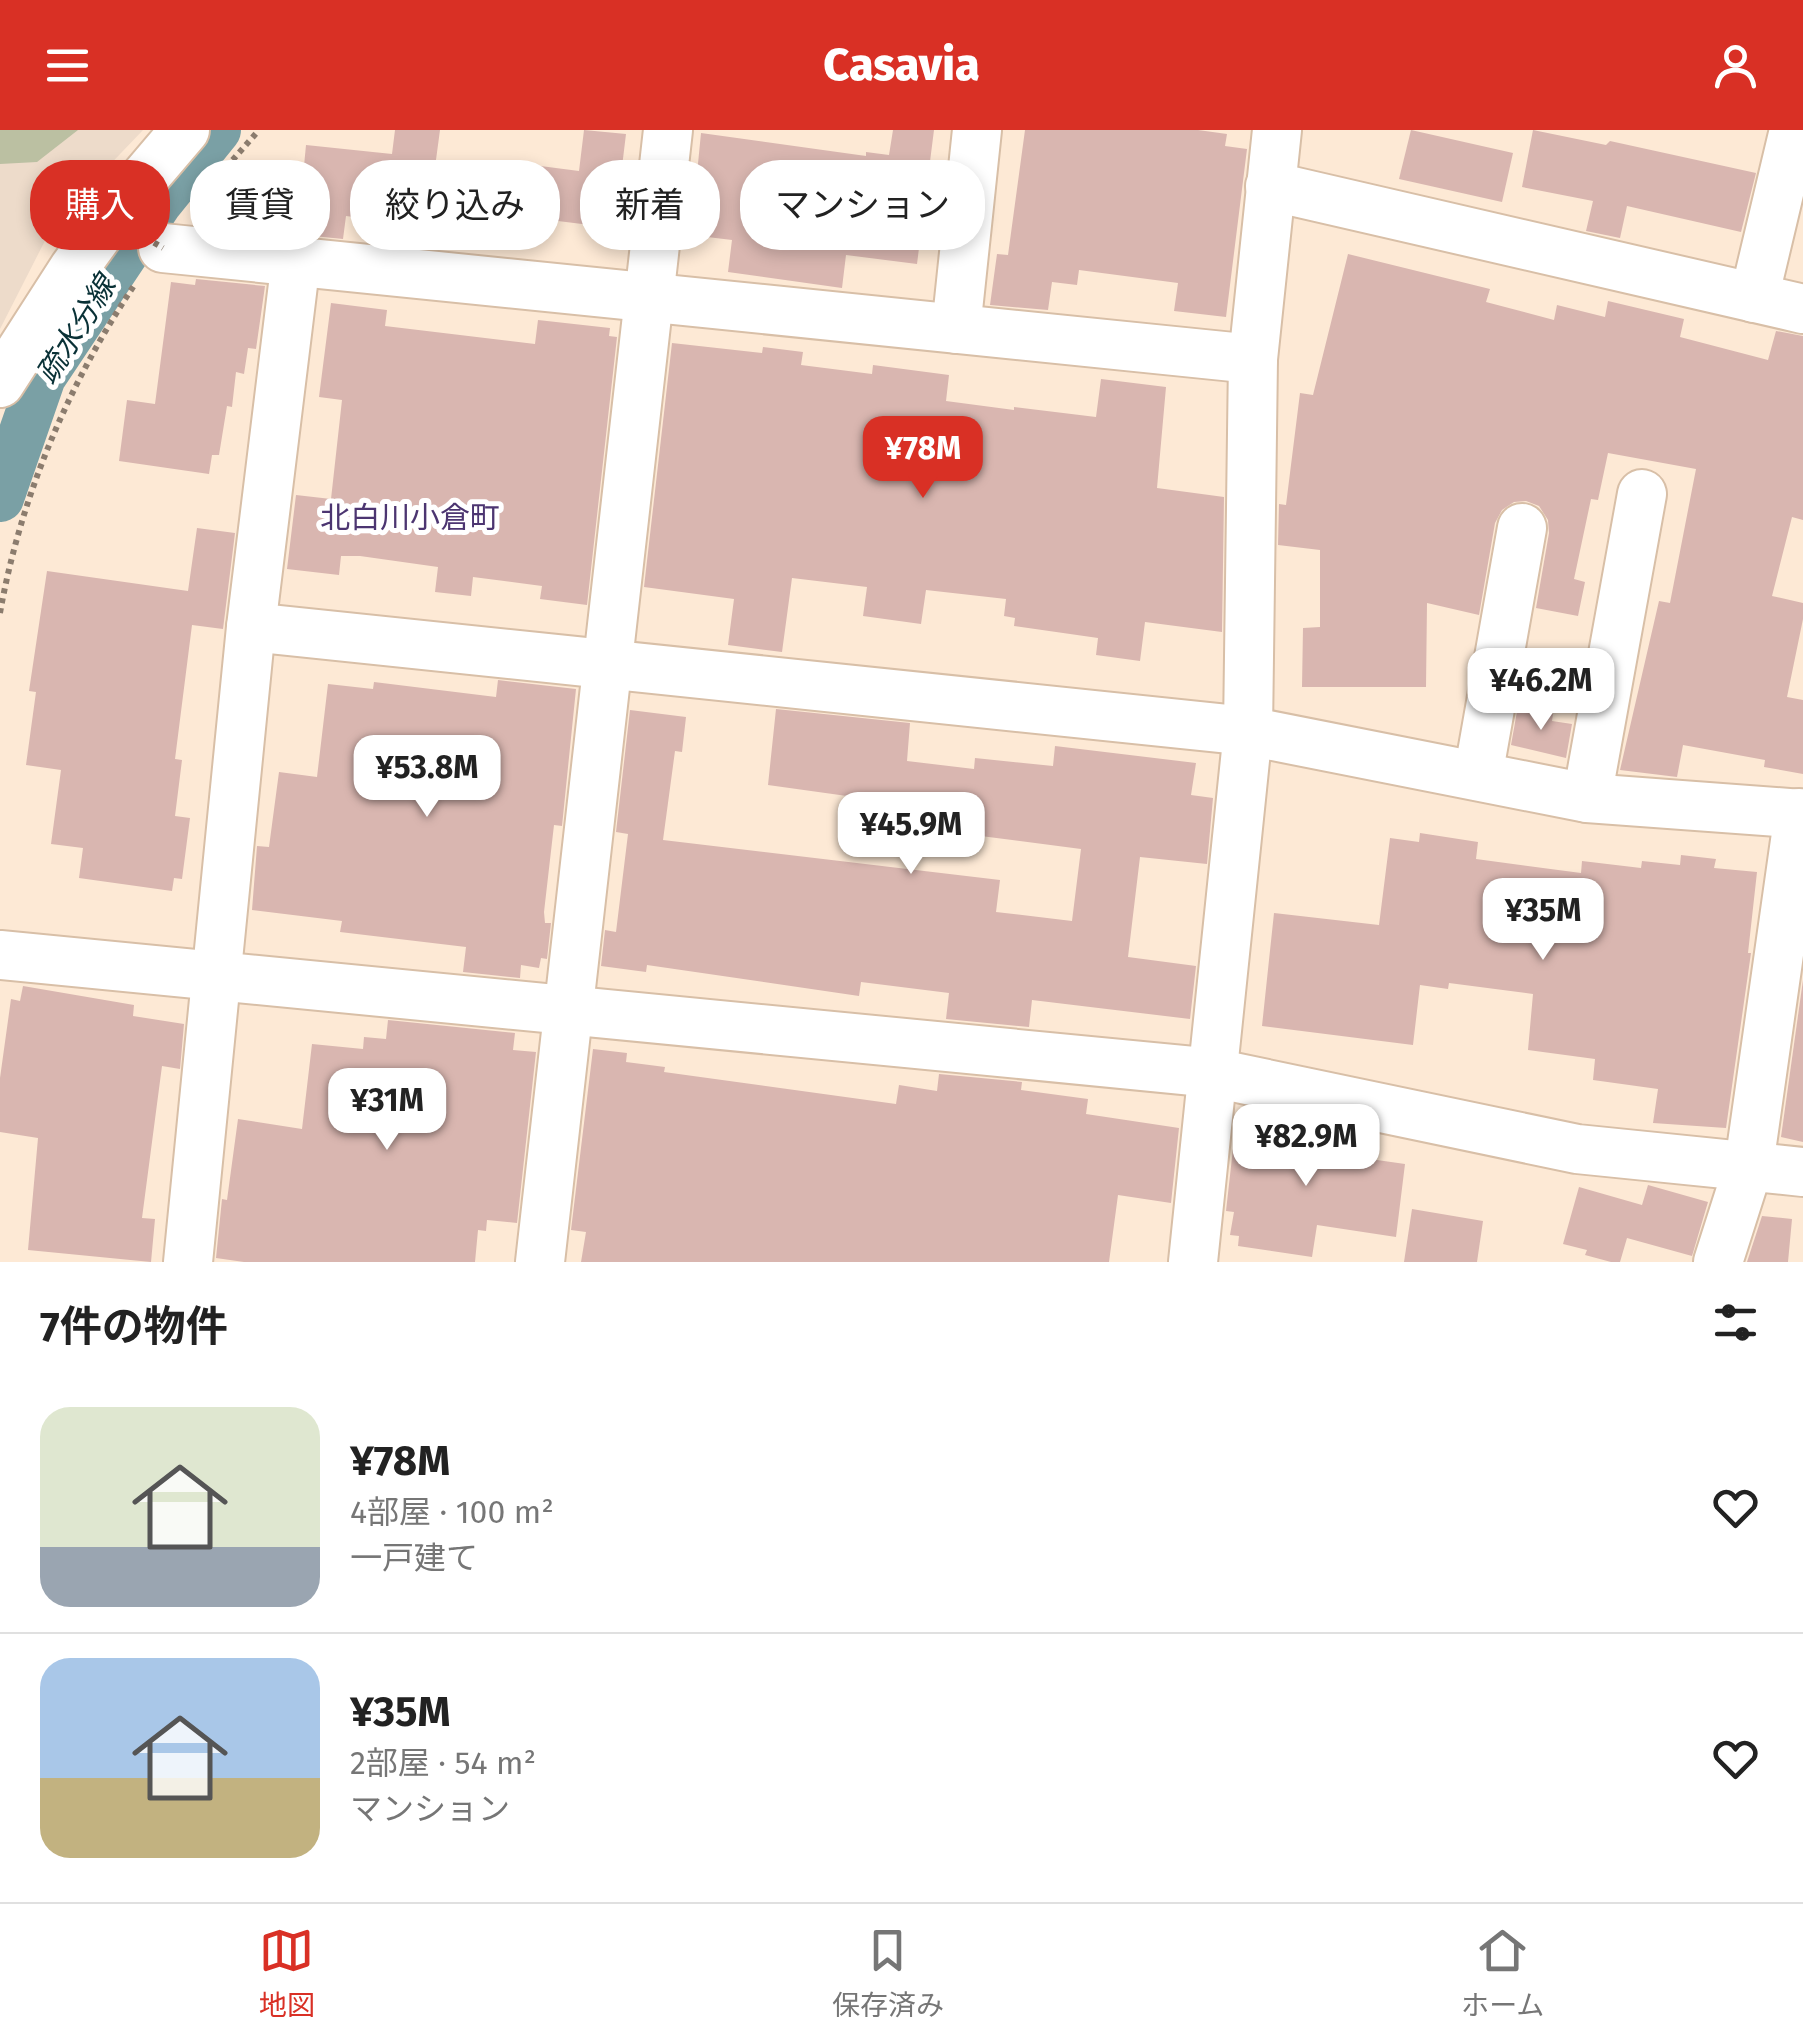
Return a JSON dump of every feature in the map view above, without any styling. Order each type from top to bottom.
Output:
[{"type":"street","points":[[159,160],[185,130]]},
{"type":"street","points":[[540,1262],[668,130]]},
{"type":"street","points":[[956,329],[977,130]]},
{"type":"street","points":[[1194,1262],[1248,731],[1253,359],[1277,130]]},
{"type":"street","points":[[1754,298],[1794,130]]},
{"type":"street","points":[[1270,186],[1803,309]]},
{"type":"street","points":[[170,248],[1253,359]]},
{"type":"street","points":[[0,384],[87,250]]},
{"type":"street","points":[[188,1262],[251,627],[296,260]]},
{"type":"street","points":[[1587,798],[1642,494]]},
{"type":"street","points":[[1478,776],[1522,528]]},
{"type":"street","points":[[251,627],[1248,731],[1587,798],[1801,814],[1749,1165],[1718,1262]]},
{"type":"street","points":[[0,955],[1214,1074],[1578,1149],[1803,1172]]},
{"type":"path","points":[[170,237],[259,130]]},
{"type":"path","points":[[0,613],[34,486],[68,399],[101,335],[160,250]]},
{"type":"shaded area","points":[[0,130],[143,130],[114,160],[30,160],[30,250],[40,250],[0,329]]},
{"type":"green space","points":[[0,130],[78,130],[40,160],[0,164]]},
{"type":"building","points":[[395,130],[440,130],[436,160],[350,160],[350,217],[346,216],[343,239],[330,238],[330,160],[305,160],[306,145],[392,154]]},
{"type":"building","points":[[584,130],[626,134],[623,160],[580,160]]},
{"type":"building","points":[[893,130],[934,130],[930,160],[740,160],[740,250],[919,250],[917,264],[846,255],[842,288],[728,272],[732,240],[720,239],[720,160],[698,160],[701,133],[866,156],[866,152],[889,155]]},
{"type":"building","points":[[1025,130],[1198,130],[1227,134],[1225,146],[1247,149],[1226,317],[1174,311],[1178,283],[1079,270],[1077,285],[1052,282],[1048,310],[990,305],[997,254],[1008,255]]},
{"type":"building","points":[[1411,130],[1513,153],[1502,202],[1399,179]]},
{"type":"building","points":[[1533,130],[1606,145],[1610,141],[1756,173],[1741,232],[1627,206],[1620,238],[1586,231],[1593,201],[1522,187]]},
{"type":"building","points":[[580,163],[580,224],[560,221],[560,169],[579,171]]},
{"type":"building","points":[[1348,254],[1490,289],[1486,302],[1554,320],[1557,305],[1605,317],[1608,301],[1684,319],[1680,337],[1768,360],[1776,331],[1803,336],[1803,520],[1792,517],[1772,596],[1803,603],[1787,697],[1803,700],[1803,774],[1764,767],[1765,760],[1683,745],[1677,777],[1620,770],[1659,601],[1670,603],[1696,469],[1608,453],[1598,500],[1591,499],[1574,579],[1585,582],[1578,616],[1536,608],[1548,520],[1539,506],[1514,502],[1502,510],[1495,523],[1479,615],[1427,603],[1426,687],[1302,687],[1303,628],[1320,627],[1320,550],[1278,545],[1279,504],[1286,505],[1300,393],[1313,395]]},
{"type":"building","points":[[196,279],[265,286],[256,349],[248,348],[244,374],[236,372],[232,407],[227,406],[219,455],[212,455],[209,474],[119,461],[127,400],[155,404],[171,282],[195,285]]},
{"type":"building","points":[[331,303],[387,310],[385,326],[535,344],[538,320],[610,328],[609,336],[617,337],[587,605],[540,599],[542,586],[473,577],[471,596],[435,592],[438,567],[360,556],[341,556],[339,575],[287,569],[296,495],[331,499],[342,400],[319,397]]},
{"type":"building","points":[[672,343],[762,353],[763,347],[803,352],[801,365],[872,374],[873,365],[949,375],[946,401],[1014,410],[1096,417],[1101,379],[1166,387],[1157,488],[1224,497],[1222,632],[1145,622],[1140,661],[1096,655],[1098,638],[1014,626],[1015,618],[1004,616],[1006,599],[926,590],[921,624],[863,616],[867,587],[792,578],[782,652],[728,645],[734,599],[644,587]]},
{"type":"building","points":[[197,528],[235,533],[223,629],[192,625],[175,759],[182,760],[175,816],[190,818],[182,879],[174,878],[172,891],[79,878],[83,848],[51,844],[61,770],[26,765],[36,692],[29,691],[47,571],[188,591]]},
{"type":"building","points":[[498,680],[576,689],[562,826],[554,825],[544,912],[545,923],[551,923],[547,959],[541,958],[539,968],[521,965],[520,978],[463,972],[466,947],[340,932],[342,921],[252,910],[257,846],[269,847],[279,772],[317,777],[328,684],[373,689],[374,682],[496,697]]},
{"type":"building","points":[[1518,706],[1553,714],[1552,721],[1572,724],[1566,758],[1511,745]]},
{"type":"building","points":[[776,709],[910,723],[907,761],[974,769],[975,758],[1053,766],[1055,746],[1196,763],[1191,795],[1213,798],[1207,864],[1140,857],[1128,957],[1196,966],[1190,1019],[1032,1000],[1029,1027],[946,1019],[949,993],[861,982],[859,996],[647,965],[646,972],[601,966],[605,930],[616,932],[628,834],[616,832],[630,710],[686,717],[682,752],[675,751],[663,840],[1000,880],[996,912],[1072,921],[1081,849],[973,835],[976,814],[768,785]]},
{"type":"building","points":[[1420,833],[1478,842],[1476,859],[1581,873],[1582,861],[1641,868],[1642,861],[1680,865],[1681,855],[1716,859],[1714,868],[1757,872],[1751,953],[1726,1128],[1653,1123],[1658,1089],[1593,1080],[1595,1059],[1528,1050],[1533,994],[1449,983],[1448,989],[1420,985],[1413,1045],[1262,1026],[1274,913],[1379,925],[1390,838],[1419,842]]},
{"type":"building","points":[[1803,980],[1803,1142],[1781,1137]]},
{"type":"building","points":[[23,986],[134,1005],[133,1016],[184,1024],[180,1069],[162,1066],[142,1218],[155,1219],[151,1262],[28,1250],[38,1138],[0,1132],[0,1078],[11,999],[20,1001]]},
{"type":"building","points":[[388,1020],[515,1033],[513,1050],[536,1052],[517,1223],[487,1220],[486,1231],[478,1230],[475,1262],[244,1262],[216,1258],[222,1199],[227,1200],[238,1119],[302,1129],[312,1044],[363,1049],[364,1037],[386,1039]]},
{"type":"building","points":[[593,1049],[627,1053],[626,1062],[665,1067],[664,1072],[896,1104],[899,1085],[937,1091],[939,1074],[1022,1082],[1021,1090],[1088,1099],[1086,1114],[1179,1128],[1171,1203],[1118,1195],[1109,1262],[581,1262],[586,1232],[571,1230]]},
{"type":"building","points":[[1281,1115],[1302,1120],[1324,1141],[1344,1144],[1342,1155],[1405,1164],[1396,1237],[1317,1225],[1312,1257],[1238,1246],[1239,1236],[1230,1235],[1234,1212],[1226,1211],[1235,1131],[1253,1133],[1263,1121]]},
{"type":"building","points":[[1648,1185],[1708,1202],[1692,1256],[1627,1238],[1620,1262],[1611,1262],[1563,1244],[1579,1187],[1642,1205]]},
{"type":"building","points":[[1412,1209],[1483,1221],[1477,1262],[1404,1262]]},
{"type":"building","points":[[1762,1216],[1792,1219],[1788,1262],[1747,1262]]},
{"type":"waterway","name":"疏水分線","points":[[0,498],[42,377],[158,203],[217,130]]},
{"type":"district","name":"北白川小倉町","points":[[410,518]]}]
